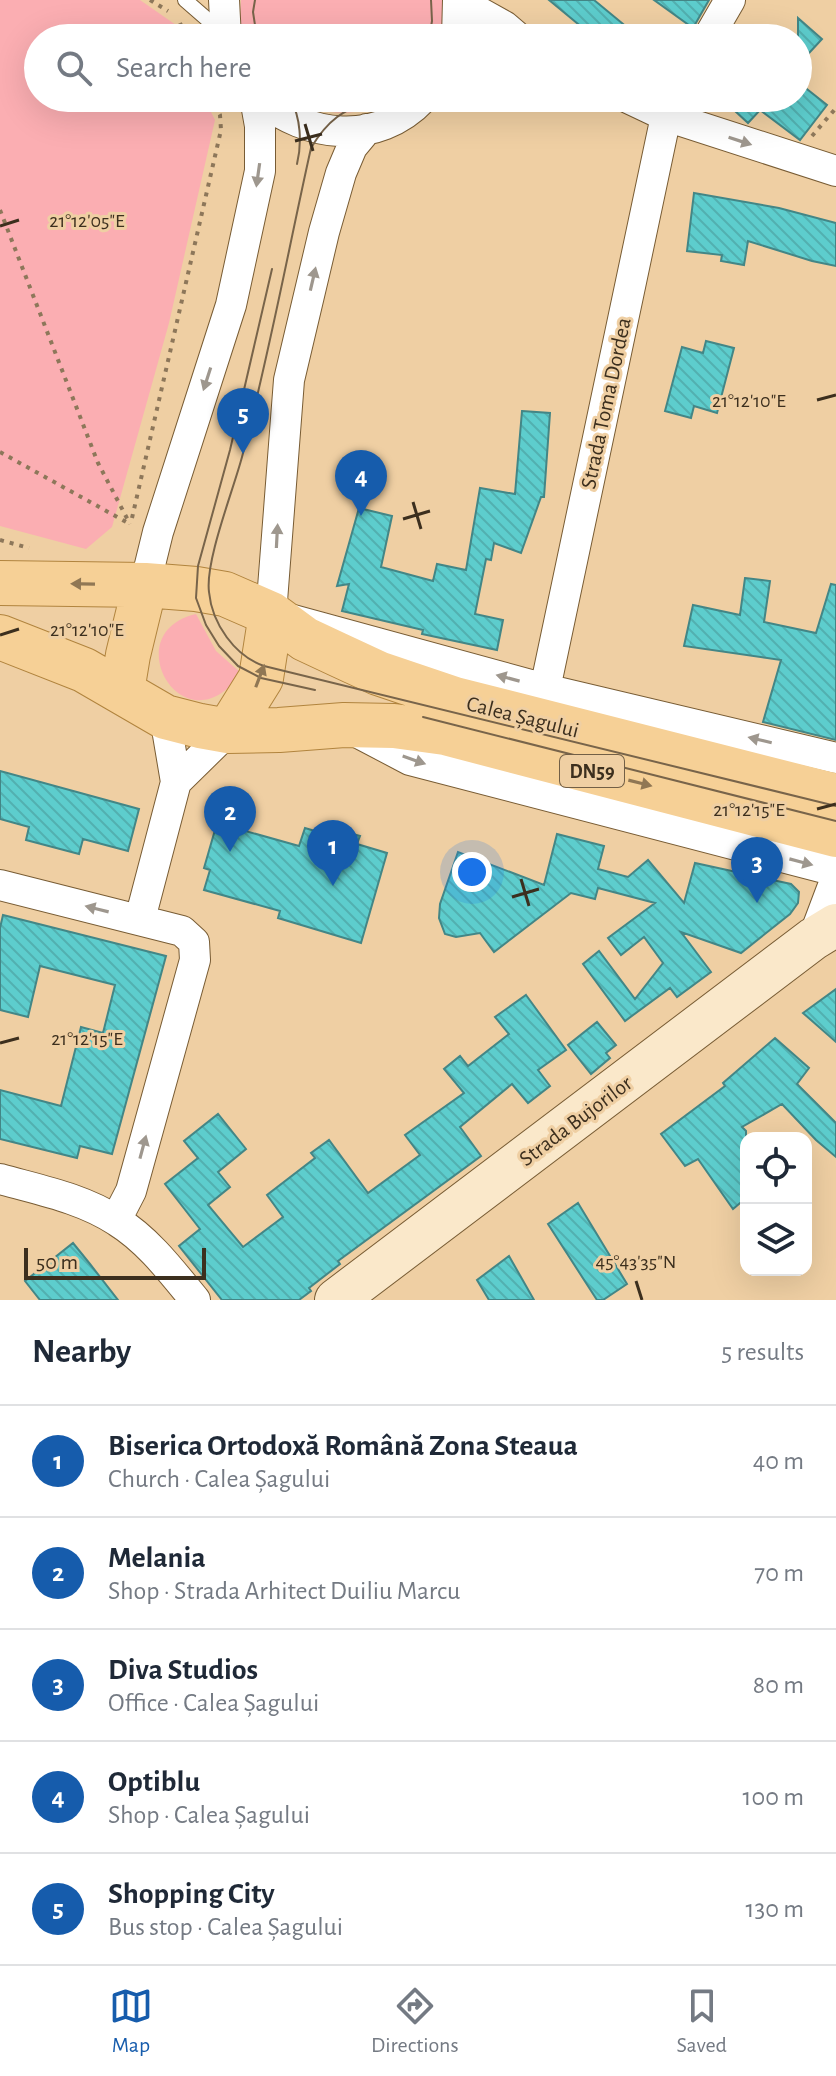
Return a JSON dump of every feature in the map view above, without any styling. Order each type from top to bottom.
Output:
[{"type":"main road","name":"Calea Șagului","points":[[7,578],[145,585],[225,594],[271,614],[305,639],[378,673],[455,699],[836,796]]},
{"type":"main road","points":[[122,691],[145,585]]},
{"type":"main road","points":[[228,731],[261,678],[271,614]]},
{"type":"main road","name":"Calea Șagului","points":[[5,641],[84,670],[165,717],[228,731],[344,725],[394,726],[445,733],[836,835]]},
{"type":"main road","name":"Strada Bujorilor","points":[[336,1300],[824,932]]},
{"type":"street","points":[[224,0],[225,24]]},
{"type":"street","points":[[457,24],[458,0],[500,24]]},
{"type":"street","points":[[716,24],[730,0]]},
{"type":"street","points":[[145,585],[158,532],[231,305],[260,171],[258,112]]},
{"type":"street","points":[[275,112],[321,131],[367,129],[393,120],[404,112]]},
{"type":"street","name":"Strada Toma Dordea","points":[[545,689],[670,112]]},
{"type":"street","points":[[683,112],[794,158],[836,171]]},
{"type":"street","points":[[271,614],[289,380],[341,173],[352,147],[367,129]]},
{"type":"street","name":"Calea Șagului","points":[[271,614],[545,689],[836,758]]},
{"type":"street","points":[[140,919],[176,782],[165,717]]},
{"type":"street","points":[[344,725],[410,760],[836,871]]},
{"type":"street","points":[[176,782],[228,731]]},
{"type":"street","name":"Strada Bujorilor","points":[[824,932],[836,878]]},
{"type":"street","points":[[0,885],[182,931],[194,942],[195,960],[131,1191],[116,1220]]},
{"type":"street","points":[[0,1179],[60,1196],[116,1220],[142,1240],[195,1300]]},
{"type":"lane","points":[[185,0],[212,24]]},
{"type":"path","points":[[150,0],[176,18],[179,24]]},
{"type":"path","points":[[794,158],[836,108]]},
{"type":"path","points":[[130,524],[221,130],[218,112]]},
{"type":"path","points":[[0,210],[98,463],[130,524]]},
{"type":"path","points":[[0,452],[130,524]]},
{"type":"shaded area","points":[[0,0],[140,0],[175,24],[24,24],[24,112],[211,112],[215,120],[169,323],[112,527],[86,549],[0,526]]},
{"type":"shaded area","points":[[241,0],[444,0],[443,24],[241,24]]},
{"type":"shaded area","points":[[196,614],[216,651],[241,673],[220,694],[199,700],[181,694],[167,681],[159,662],[161,642],[172,625]]},
{"type":"building","points":[[549,0],[594,0],[623,24],[578,24]]},
{"type":"building","points":[[654,0],[709,0],[695,24],[687,24]]},
{"type":"building","points":[[812,30],[822,39],[812,50]]},
{"type":"building","points":[[812,93],[827,105],[800,140],[763,112],[812,112]]},
{"type":"building","points":[[736,112],[758,112],[748,123]]},
{"type":"building","points":[[694,193],[779,208],[836,223],[836,266],[748,241],[744,265],[721,261],[722,255],[687,251]]},
{"type":"building","points":[[706,341],[734,348],[717,413],[694,406],[691,418],[665,411],[682,347],[703,353]]},
{"type":"building","points":[[522,411],[550,413],[544,497],[541,497],[521,553],[494,543],[491,560],[486,559],[475,614],[503,620],[497,650],[422,634],[423,630],[342,611],[349,584],[337,586],[359,508],[392,516],[381,567],[433,581],[437,564],[466,570],[480,488],[515,494]]},
{"type":"building","points":[[745,578],[770,581],[764,622],[816,633],[831,584],[836,585],[836,740],[763,722],[781,660],[684,646],[693,605],[740,615]]},
{"type":"building","points":[[0,771],[139,809],[128,851],[83,839],[79,854],[26,840],[29,827],[0,819]]},
{"type":"building","points":[[217,823],[299,846],[305,828],[335,837],[338,830],[360,836],[357,844],[387,853],[361,943],[278,918],[280,911],[204,890],[210,870],[204,868]]},
{"type":"building","points":[[557,834],[604,846],[598,869],[628,877],[648,860],[684,903],[695,863],[791,884],[799,892],[798,903],[790,914],[741,953],[681,932],[711,972],[677,997],[670,988],[625,1021],[583,964],[599,951],[635,999],[663,963],[644,937],[621,955],[608,938],[655,903],[598,888],[595,899],[571,893],[494,952],[480,933],[456,937],[445,934],[439,918],[440,904],[458,852],[544,885]]},
{"type":"building","points":[[3,915],[166,956],[112,1154],[80,1146],[77,1158],[0,1139],[0,1090],[61,1106],[81,1027],[103,1033],[115,985],[40,966],[28,1017],[0,1010],[0,928]]},
{"type":"building","points":[[836,989],[836,1042],[803,1013]]},
{"type":"building","points":[[526,995],[566,1050],[538,1070],[550,1086],[528,1103],[512,1084],[460,1127],[481,1156],[338,1261],[340,1264],[309,1288],[311,1291],[299,1300],[222,1300],[179,1246],[200,1229],[165,1184],[198,1158],[184,1141],[218,1114],[246,1149],[218,1172],[230,1187],[208,1205],[243,1247],[283,1217],[267,1195],[315,1158],[311,1153],[329,1140],[368,1193],[420,1155],[405,1135],[464,1093],[444,1069],[460,1056],[468,1066],[509,1034],[495,1017]]},
{"type":"building","points":[[597,1022],[616,1045],[606,1053],[610,1058],[591,1074],[568,1045]]},
{"type":"building","points":[[775,1038],[809,1068],[797,1084],[836,1123],[836,1157],[782,1104],[742,1127],[746,1132],[740,1132],[740,1203],[733,1209],[698,1159],[685,1166],[661,1134],[725,1086],[723,1083]]},
{"type":"building","points":[[578,1203],[627,1284],[603,1300],[597,1300],[548,1224]]},
{"type":"building","points":[[73,1243],[118,1300],[40,1300],[25,1281]]},
{"type":"building","points":[[509,1256],[534,1300],[489,1300],[477,1280]]},
{"type":"tram line","points":[[255,0],[255,24]]},
{"type":"tram line","points":[[431,0],[431,24]]},
{"type":"tram line","points":[[295,112],[300,131],[297,164]]},
{"type":"tram line","points":[[345,112],[324,130],[311,148],[252,419],[211,563],[211,604],[227,637],[244,655],[264,666],[836,806]]},
{"type":"tram line","points":[[272,269],[230,450],[198,566],[196,598],[206,625],[219,646],[238,666],[261,678],[315,690]]},
{"type":"tram line","points":[[423,717],[836,821]]},
{"type":"place","name":"Shopping City","points":[[243,454]]},
{"type":"place","name":"Optiblu","points":[[361,516]]},
{"type":"place","name":"Melania","points":[[230,852]]},
{"type":"place","name":"Biserica Ortodoxă Română Zona Steaua","points":[[333,886]]},
{"type":"place","name":"Diva Studios","points":[[757,903]]}]
